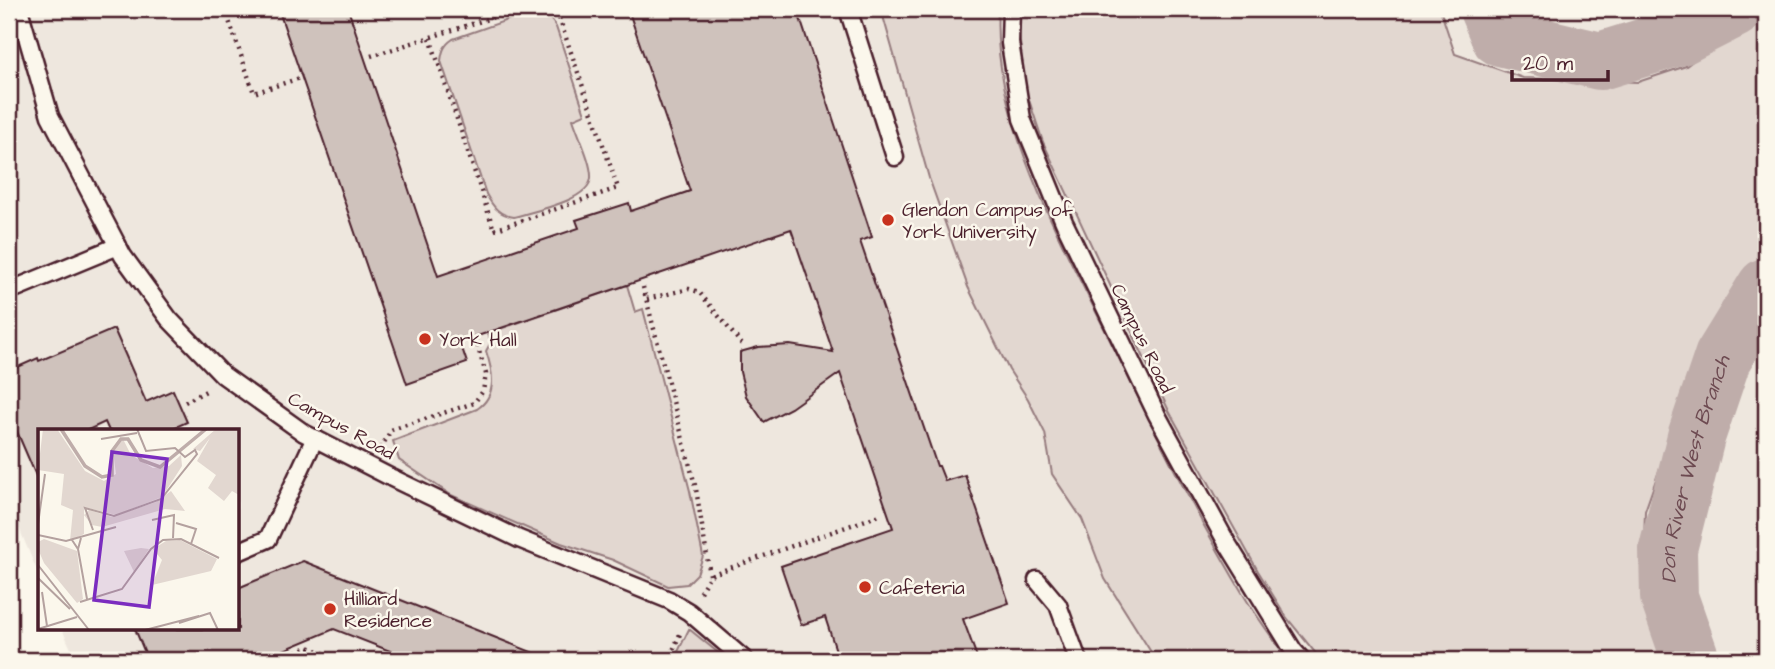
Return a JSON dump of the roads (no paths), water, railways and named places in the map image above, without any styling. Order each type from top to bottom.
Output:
[{"type":"lane","name":"Campus Road","points":[[19,9],[50,116],[123,256],[169,319],[223,375],[315,438],[519,539],[638,587],[689,612],[745,660]]},
{"type":"lane","points":[[848,9],[895,157]]},
{"type":"lane","name":"Campus Road","points":[[1011,9],[1010,43],[1023,119],[1064,222],[1157,415],[1227,543],[1293,650],[1302,660]]},
{"type":"lane","points":[[9,291],[118,246]]},
{"type":"lane","points":[[240,551],[268,540],[315,438]]},
{"type":"lane","points":[[1037,580],[1058,605],[1078,660]]},
{"type":"waterway","name":"Don River West Branch","points":[[1488,9],[1500,37],[1600,61],[1681,36],[1734,9]]},
{"type":"waterway","name":"Don River West Branch","points":[[1691,660],[1669,597],[1668,549],[1696,437],[1723,357],[1766,287]]},
{"type":"place","name":"Glendon Campus of York University","points":[[888,220]]},
{"type":"place","name":"York Hall","points":[[425,339]]},
{"type":"place","name":"Cafeteria","points":[[865,587]]},
{"type":"place","name":"Hilliard Residence","points":[[330,609]]}]
